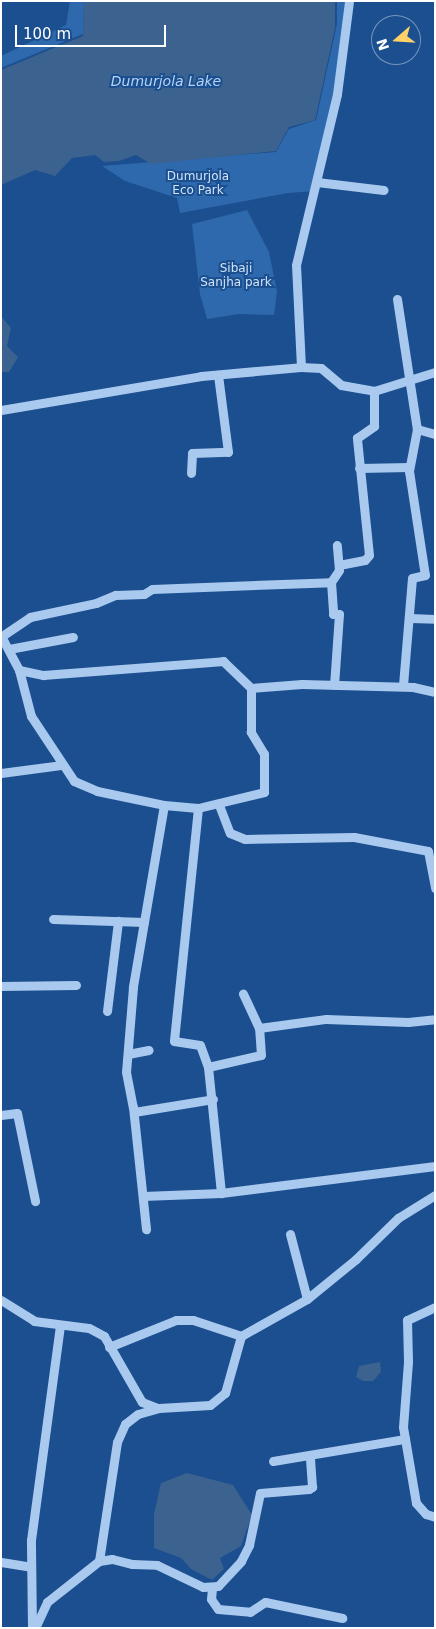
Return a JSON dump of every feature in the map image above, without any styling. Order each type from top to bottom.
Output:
[{"type":"street","points":[[300,367],[296,265],[337,94],[349,1]]},
{"type":"street","points":[[317,182],[384,190]]},
{"type":"street","points":[[397,299],[408,380],[417,428],[410,468],[425,574],[412,578],[403,686]]},
{"type":"street","points":[[1,410],[84,394],[218,374],[300,367],[321,368],[341,385],[374,391],[435,372]]},
{"type":"street","points":[[191,473],[192,453],[228,452],[218,374]]},
{"type":"street","points":[[339,565],[365,560],[368,554],[357,438],[374,426],[374,391]]},
{"type":"street","points":[[417,428],[435,434]]},
{"type":"street","points":[[359,468],[410,468]]},
{"type":"street","points":[[334,685],[339,614],[333,614],[331,582],[339,565],[338,545]]},
{"type":"street","points":[[251,688],[251,732],[264,754],[264,792],[219,805],[198,808],[164,805],[97,791],[74,781],[31,716],[19,670],[2,636],[30,617],[96,602],[115,595],[144,594],[152,589],[331,582]]},
{"type":"street","points":[[410,618],[435,619]]},
{"type":"street","points":[[9,649],[73,637]]},
{"type":"street","points":[[19,670],[43,675],[67,674],[222,661],[251,688],[334,685],[403,686],[435,692]]},
{"type":"street","points":[[1,773],[62,765]]},
{"type":"street","points":[[146,1229],[134,1112],[126,1072],[133,987],[164,805]]},
{"type":"street","points":[[219,805],[230,834],[245,839],[354,837],[428,851],[435,888]]},
{"type":"street","points":[[198,808],[174,1041],[200,1045],[208,1067],[213,1099],[221,1193]]},
{"type":"street","points":[[53,919],[144,922]]},
{"type":"street","points":[[107,1011],[118,921]]},
{"type":"street","points":[[1,986],[76,985]]},
{"type":"street","points":[[208,1067],[261,1054],[259,1028],[243,993]]},
{"type":"street","points":[[259,1028],[326,1019],[408,1022],[435,1019]]},
{"type":"street","points":[[128,1054],[149,1050]]},
{"type":"street","points":[[134,1112],[213,1099]]},
{"type":"street","points":[[1,1115],[17,1113],[35,1201]]},
{"type":"street","points":[[143,1196],[221,1193],[435,1166]]},
{"type":"street","points":[[99,1561],[117,1442],[125,1424],[138,1414],[159,1408],[210,1405],[226,1393],[241,1336],[307,1299],[356,1259],[398,1218],[435,1194]]},
{"type":"street","points":[[290,1234],[307,1299]]},
{"type":"street","points":[[1,1300],[34,1321],[60,1326],[88,1328],[104,1336],[142,1402],[159,1408]]},
{"type":"street","points":[[435,1308],[407,1320],[405,1439],[416,1503],[426,1514],[435,1517]]},
{"type":"street","points":[[109,1347],[176,1320],[193,1320],[241,1336]]},
{"type":"street","points":[[34,1628],[31,1567],[39,1464],[60,1326]]},
{"type":"street","points":[[273,1461],[405,1439]]},
{"type":"street","points":[[212,1588],[228,1577],[249,1546],[260,1493],[312,1487],[310,1455]]},
{"type":"street","points":[[34,1628],[47,1602],[99,1561],[112,1559],[132,1564],[157,1565],[212,1588]]},
{"type":"street","points":[[1,1562],[31,1567]]},
{"type":"street","points":[[212,1588],[211,1599],[218,1608],[250,1612],[265,1602],[342,1618]]},
{"type":"green space","points":[[70,1],[84,1],[83,34],[1,68],[1,56],[66,25]]},
{"type":"green space","name":"Dumurjola Eco Park","points":[[337,1],[346,1],[342,48],[315,191],[288,193],[180,213],[177,198],[125,181],[102,166],[276,152],[289,129],[316,120],[337,24]]},
{"type":"green space","name":"Sibaji Sanjha park","points":[[247,210],[269,252],[277,292],[274,315],[239,314],[207,319],[200,294],[192,224]]},
{"type":"water","name":"Dumurjola Lake","points":[[84,1],[335,1],[335,28],[315,120],[289,127],[276,151],[151,164],[136,155],[119,161],[104,162],[95,155],[72,158],[55,176],[35,170],[1,185],[1,70],[83,36]]},
{"type":"water","points":[[1,316],[11,328],[7,346],[18,357],[9,372],[1,372]]},
{"type":"water","points":[[380,1362],[381,1372],[373,1381],[363,1381],[356,1377],[359,1366]]},
{"type":"water","points":[[187,1473],[233,1485],[252,1515],[241,1546],[220,1558],[224,1569],[212,1580],[191,1569],[181,1558],[154,1548],[154,1514],[161,1483]]}]
